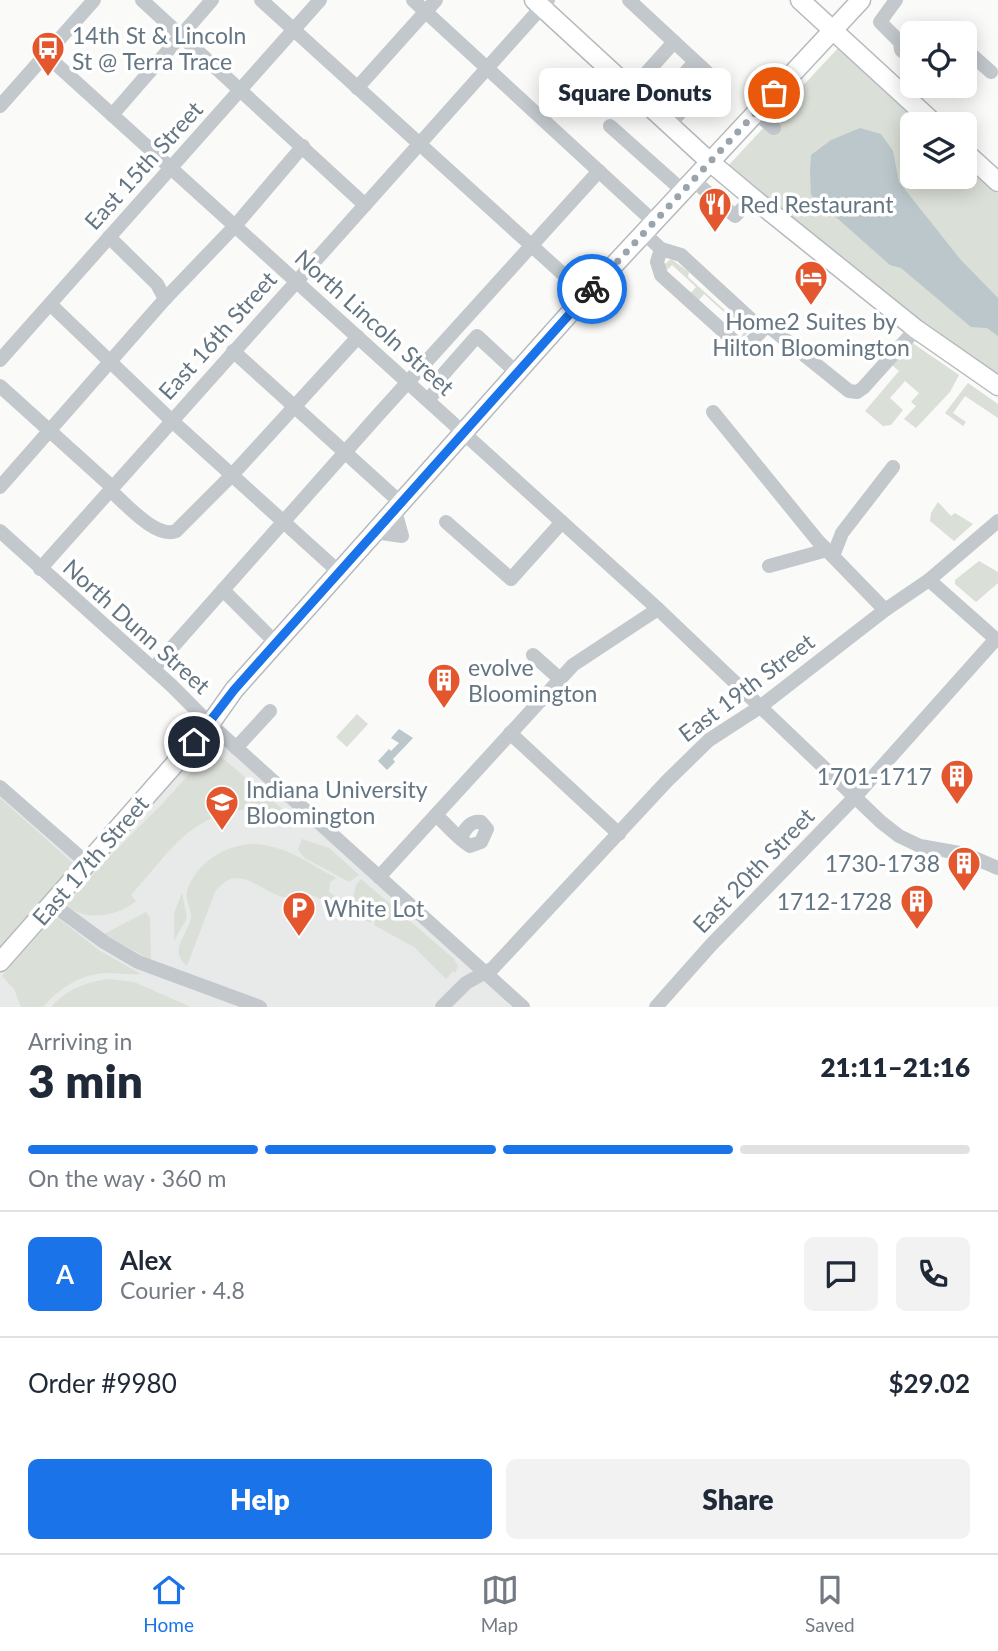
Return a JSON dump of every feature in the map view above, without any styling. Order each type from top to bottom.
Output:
[{"type":"main road","points":[[800,0],[922,112]]},
{"type":"main road","name":"East 17th Street","points":[[0,962],[210,724],[234,690],[586,295],[861,0]]},
{"type":"main road","points":[[541,2],[710,163],[916,329],[998,386]]},
{"type":"main road","points":[[977,163],[998,182]]},
{"type":"street","points":[[0,106],[94,0]]},
{"type":"street","points":[[142,0],[365,205]]},
{"type":"street","points":[[112,115],[212,0]]},
{"type":"street","points":[[261,0],[586,295]]},
{"type":"street","name":"East 15th Street","points":[[0,360],[320,0]]},
{"type":"street","points":[[413,0],[599,171],[649,227],[661,249],[681,256],[757,325],[772,329],[839,386],[857,392],[863,388],[916,329]]},
{"type":"street","points":[[357,88],[436,0]]},
{"type":"street","points":[[629,0],[712,77],[669,125]]},
{"type":"street","points":[[896,0],[880,22],[900,41]]},
{"type":"street","name":"East 16th Street","points":[[40,569],[487,68],[541,2]]},
{"type":"street","points":[[631,90],[674,42]]},
{"type":"street","name":"North Lincoln Street","points":[[46,55],[658,609],[854,798],[890,829],[909,842],[934,850],[965,854],[998,868]]},
{"type":"street","points":[[977,60],[991,72]]},
{"type":"street","points":[[652,109],[695,62]]},
{"type":"street","points":[[756,113],[774,128]]},
{"type":"street","points":[[610,126],[688,185],[712,196],[735,216],[753,198]]},
{"type":"street","points":[[0,487],[165,299],[236,226],[303,146]]},
{"type":"street","points":[[153,669],[599,171]]},
{"type":"street","points":[[712,196],[729,178]]},
{"type":"street","points":[[109,237],[157,284],[165,299]]},
{"type":"street","points":[[661,249],[657,262],[661,275],[744,350],[765,327]]},
{"type":"street","points":[[50,304],[172,420],[340,572]]},
{"type":"street","points":[[428,400],[440,386],[440,378],[477,336],[517,373]]},
{"type":"street","points":[[0,386],[152,527],[160,532],[171,533],[181,528],[232,475],[358,337]]},
{"type":"street","points":[[233,352],[345,453],[398,507],[405,539],[375,532]]},
{"type":"street","points":[[713,412],[830,553],[885,610]]},
{"type":"street","points":[[769,566],[830,553],[842,533],[893,467]]},
{"type":"street","name":"East 19th Street","points":[[442,1007],[466,982],[493,968],[667,781],[709,740],[760,707],[885,610],[929,580],[998,521]]},
{"type":"street","points":[[446,522],[511,579],[562,522]]},
{"type":"street","name":"North Dunn Street","points":[[0,531],[153,669],[324,834],[379,877],[523,1007]]},
{"type":"street","points":[[929,580],[996,640]]},
{"type":"street","points":[[223,590],[276,643]]},
{"type":"street","points":[[379,877],[573,665],[658,609]]},
{"type":"street","name":"East 20th Street","points":[[656,1007],[711,945],[854,798],[996,640]]},
{"type":"street","points":[[533,654],[560,679]]},
{"type":"street","points":[[236,748],[270,711]]},
{"type":"street","points":[[510,733],[619,834]]},
{"type":"street","points":[[0,787],[88,864]]},
{"type":"street","points":[[436,815],[460,838]]},
{"type":"street","points":[[52,904],[104,942],[138,962],[260,1007]]},
{"type":"shaded area","points":[[839,47],[910,112],[900,112],[900,189],[977,189],[977,175],[998,194],[998,379],[917,322],[726,168]]},
{"type":"shaded area","points":[[860,128],[881,134],[893,151],[900,189],[905,189],[960,259],[998,298],[998,336],[987,328],[971,327],[901,268],[890,265],[811,195],[811,155],[831,140]]},
{"type":"shaded area","points":[[671,259],[689,272],[688,277],[729,314],[733,311],[747,324],[749,329],[746,335],[740,338],[745,331],[704,294],[698,301],[690,294],[696,287],[672,265],[666,271],[661,267]]},
{"type":"shaded area","points":[[911,342],[959,375],[950,392],[916,428],[904,419],[916,406],[911,402],[919,393],[905,381],[890,398],[903,410],[891,425],[883,426],[865,411],[899,371],[892,365]]},
{"type":"shaded area","points":[[968,383],[998,404],[998,418],[965,396],[953,413],[966,422],[963,426],[945,413]]},
{"type":"shaded area","points":[[938,502],[951,516],[955,513],[973,524],[954,541],[930,521],[931,513]]},
{"type":"shaded area","points":[[979,561],[998,572],[998,583],[976,602],[955,584],[955,580]]},
{"type":"shaded area","points":[[357,714],[368,724],[347,747],[336,737]]},
{"type":"shaded area","points":[[399,729],[413,738],[393,759],[395,762],[387,770],[378,761],[399,743],[391,738]]},
{"type":"shaded area","name":"Indiana University Bloomington","points":[[212,733],[512,1007],[0,1007],[0,793],[88,870]]},
{"type":"shaded area","points":[[219,755],[294,819],[295,825],[254,817],[254,808],[212,818],[196,827],[170,850],[131,895],[136,901],[120,911],[93,915],[67,907],[103,863],[203,759]]},
{"type":"shaded area","points":[[0,798],[75,865],[0,947]]},
{"type":"shaded area","points":[[302,839],[329,848],[359,875],[349,882],[305,858],[298,850]]},
{"type":"shaded area","points":[[255,844],[287,851],[336,878],[330,882],[329,892],[348,905],[346,911],[303,891],[298,898],[287,898],[250,881],[233,878],[215,892],[187,966],[181,960],[179,948],[191,917],[187,891],[191,881],[205,863],[224,851]]},
{"type":"shaded area","points":[[361,879],[454,959],[458,966],[455,973],[453,971],[446,979],[414,947],[374,925],[379,910],[375,903],[352,903],[356,885]]},
{"type":"shaded area","points":[[182,893],[187,918],[174,941],[174,913]]},
{"type":"shaded area","points":[[368,904],[376,910],[371,923],[349,913],[350,907],[358,909]]},
{"type":"shaded area","points":[[146,912],[150,918],[151,960],[104,934]]},
{"type":"shaded area","points":[[58,918],[100,951],[141,974],[106,973],[88,976],[63,988],[43,1007],[21,1007],[14,989],[2,976],[53,919]]},
{"type":"shaded area","points":[[109,979],[134,982],[191,1007],[51,1007],[77,987]]},
{"type":"way so far","points":[[592,289],[774,93]]},
{"type":"place","name":"14th St & Lincoln St @ Terra Trace","points":[[48,78]]},
{"type":"place","name":"Square Donuts","points":[[774,93]]},
{"type":"place","name":"Red Restaurant","points":[[715,234]]},
{"type":"place","name":"Home2 Suites by Hilton Bloomington","points":[[811,307]]},
{"type":"place","name":"evolve Bloomington","points":[[444,710]]},
{"type":"place","name":"1701-1717","points":[[957,806]]},
{"type":"place","name":"Indiana University Bloomington","points":[[222,832]]},
{"type":"place","name":"1730-1738","points":[[964,893]]},
{"type":"place","name":"1712-1728","points":[[917,931]]},
{"type":"place","name":"White Lot","points":[[299,938]]},
{"type":"route","points":[[194,742],[234,690],[592,289]]}]
